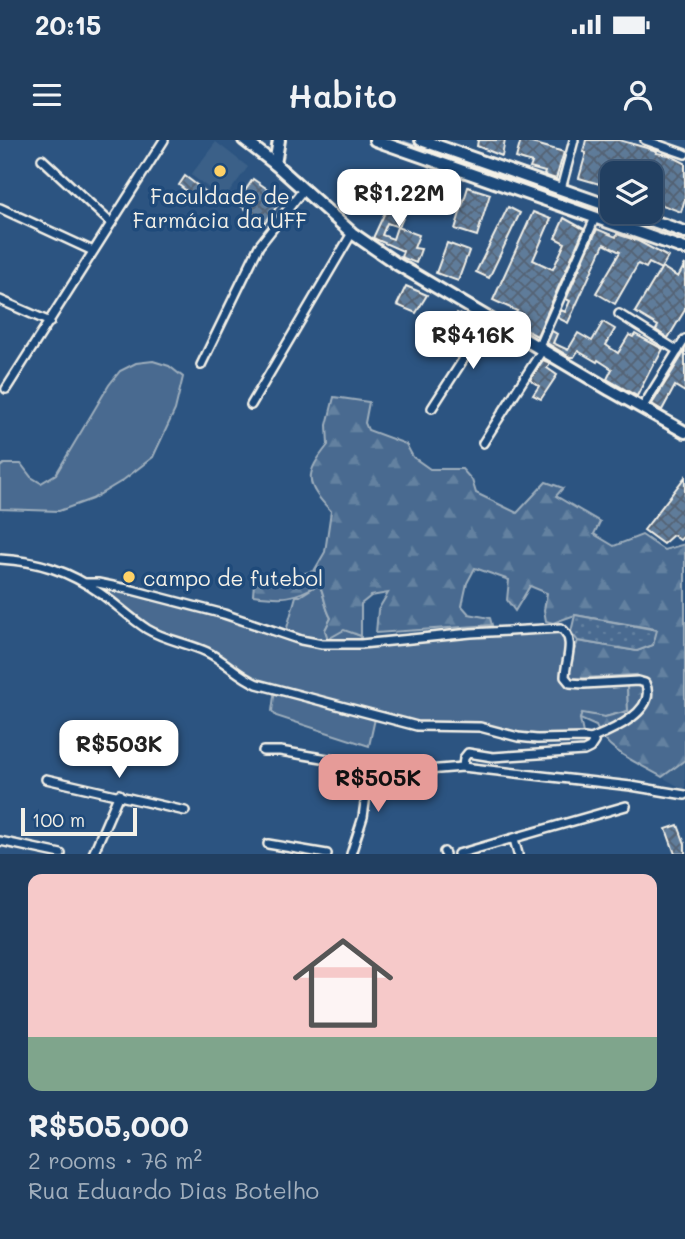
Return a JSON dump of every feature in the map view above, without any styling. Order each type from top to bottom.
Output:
[{"type":"street","points":[[6,389],[164,140]]},
{"type":"street","points":[[244,140],[352,233],[397,264],[685,431]]},
{"type":"street","points":[[275,164],[279,140]]},
{"type":"street","points":[[375,140],[399,144],[685,249]]},
{"type":"street","points":[[421,140],[600,203]]},
{"type":"street","points":[[561,189],[574,140]]},
{"type":"street","points":[[645,140],[685,154]]},
{"type":"street","points":[[42,159],[111,223]]},
{"type":"street","points":[[201,365],[259,246],[303,190]]},
{"type":"street","points":[[0,208],[93,251]]},
{"type":"street","points":[[483,443],[541,348],[596,218]]},
{"type":"street","points":[[662,224],[685,232]]},
{"type":"street","points":[[251,405],[352,233]]},
{"type":"street","points":[[0,300],[50,322]]},
{"type":"street","points":[[618,314],[678,351]]},
{"type":"street","points":[[432,408],[490,318]]},
{"type":"street","points":[[642,408],[685,339]]},
{"type":"street","points":[[0,559],[48,565],[86,583],[146,628],[205,650],[237,674],[257,684],[417,726],[465,726],[528,738],[591,739],[623,724],[646,701],[645,683],[627,680],[575,684],[566,680],[569,640],[561,628],[471,633],[361,644],[322,644],[300,640],[224,614],[132,590],[86,583]]},
{"type":"street","points":[[463,767],[465,755],[468,753],[483,757],[502,757],[584,751],[593,745],[591,739]]},
{"type":"street","points":[[263,751],[280,751],[370,766],[363,817],[351,854]]},
{"type":"street","points":[[408,769],[463,767],[631,786],[685,795]]},
{"type":"street","points":[[46,779],[185,811]]},
{"type":"street","points":[[93,854],[119,794]]},
{"type":"street","points":[[458,854],[626,806]]},
{"type":"street","points":[[514,839],[519,854]]},
{"type":"street","points":[[0,841],[61,854]]},
{"type":"street","points":[[268,844],[326,854]]},
{"type":"shaded area","name":"Faculdade de Farmácia da UFF","points":[[216,142],[248,167],[224,199],[191,175]]},
{"type":"shaded area","points":[[685,760],[685,790],[662,777]]},
{"type":"green space","points":[[153,361],[169,366],[183,377],[175,410],[153,457],[122,481],[92,499],[59,511],[0,509],[0,467],[4,464],[21,464],[31,477],[41,483],[56,474],[120,371],[136,363]]},
{"type":"green space","points":[[334,397],[369,402],[365,423],[368,430],[406,444],[413,457],[430,469],[462,469],[472,480],[476,493],[517,513],[546,482],[563,488],[556,496],[600,522],[594,534],[614,546],[642,535],[664,550],[685,544],[685,760],[662,777],[615,750],[596,726],[580,719],[582,713],[605,717],[628,711],[627,686],[636,675],[569,679],[568,665],[578,641],[637,651],[653,645],[656,629],[575,615],[553,623],[546,621],[544,610],[547,593],[530,586],[515,611],[507,600],[509,580],[475,568],[467,583],[462,606],[469,614],[490,618],[492,625],[376,633],[378,610],[388,593],[371,596],[361,604],[361,636],[344,630],[328,639],[325,630],[331,618],[319,584],[288,597],[253,595],[254,583],[314,571],[325,552],[331,511],[316,493],[311,478],[315,464],[328,445],[327,425]]},
{"type":"green space","points":[[86,583],[132,590],[285,635],[296,596],[319,584],[331,618],[325,630],[328,638],[344,629],[361,636],[361,643],[556,628],[568,635],[565,673],[570,683],[627,680],[628,711],[605,717],[582,714],[580,719],[584,738],[562,739],[492,730],[437,727],[376,714],[369,746],[276,716],[272,711],[275,689],[257,684],[217,657],[165,637]]},
{"type":"green space","points":[[575,615],[657,630],[653,645],[637,651],[578,641],[571,632]]},
{"type":"building","points":[[478,140],[505,140],[502,156],[477,146]]},
{"type":"building","points":[[521,140],[564,152],[556,179],[544,175],[545,172],[530,168],[532,163],[516,158]]},
{"type":"building","points":[[586,140],[619,140],[669,155],[685,163],[685,199],[681,212],[663,205],[663,161],[600,161],[600,184],[579,178],[586,153],[583,152]]},
{"type":"building","points":[[185,176],[206,192],[199,201],[179,185]]},
{"type":"building","points":[[253,179],[282,199],[265,223],[237,203]]},
{"type":"building","points":[[468,187],[490,194],[477,236],[455,229]]},
{"type":"building","points":[[394,193],[411,199],[399,227],[387,223],[382,235],[393,239],[397,227],[419,235],[414,248],[421,249],[416,263],[401,257],[403,251],[373,238]]},
{"type":"building","points":[[508,207],[520,213],[489,278],[476,272]]},
{"type":"building","points":[[533,212],[551,219],[533,260],[553,269],[565,243],[555,238],[564,218],[584,229],[537,336],[511,322],[517,311],[493,300]]},
{"type":"building","points":[[597,229],[616,237],[617,234],[638,241],[668,257],[661,269],[649,263],[646,268],[638,264],[615,304],[596,293],[620,252],[604,244],[568,323],[558,318],[561,310],[565,312],[570,301],[566,299]]},
{"type":"building","points":[[447,243],[469,251],[458,281],[436,273]]},
{"type":"building","points":[[685,264],[685,310],[668,338],[656,330],[658,326],[635,312],[662,267],[678,277]]},
{"type":"building","points":[[406,286],[427,295],[416,313],[397,305]]},
{"type":"building","points":[[457,313],[466,318],[461,331],[451,324]]},
{"type":"building","points":[[603,322],[615,329],[606,345],[618,353],[629,335],[633,337],[635,334],[663,349],[637,396],[607,379],[612,369],[598,360],[597,362],[578,351],[574,357],[570,357],[547,343],[552,331],[557,334],[553,343],[568,350],[578,333],[592,341]]},
{"type":"building","points":[[685,351],[685,392],[675,386],[662,410],[652,404]]},
{"type":"building","points":[[543,360],[550,363],[547,368],[557,375],[541,399],[533,395],[539,386],[530,380]]},
{"type":"building","points":[[685,477],[685,535],[680,540],[673,535],[663,544],[644,530]]},
{"type":"building","points":[[678,825],[685,844],[685,854],[675,854],[666,829]]},
{"type":"waterway","points":[[404,142],[685,241]]},
{"type":"place","name":"Faculdade de Farmácia da UFF","points":[[220,171]]},
{"type":"place","name":"campo de futebol","points":[[129,577]]}]
